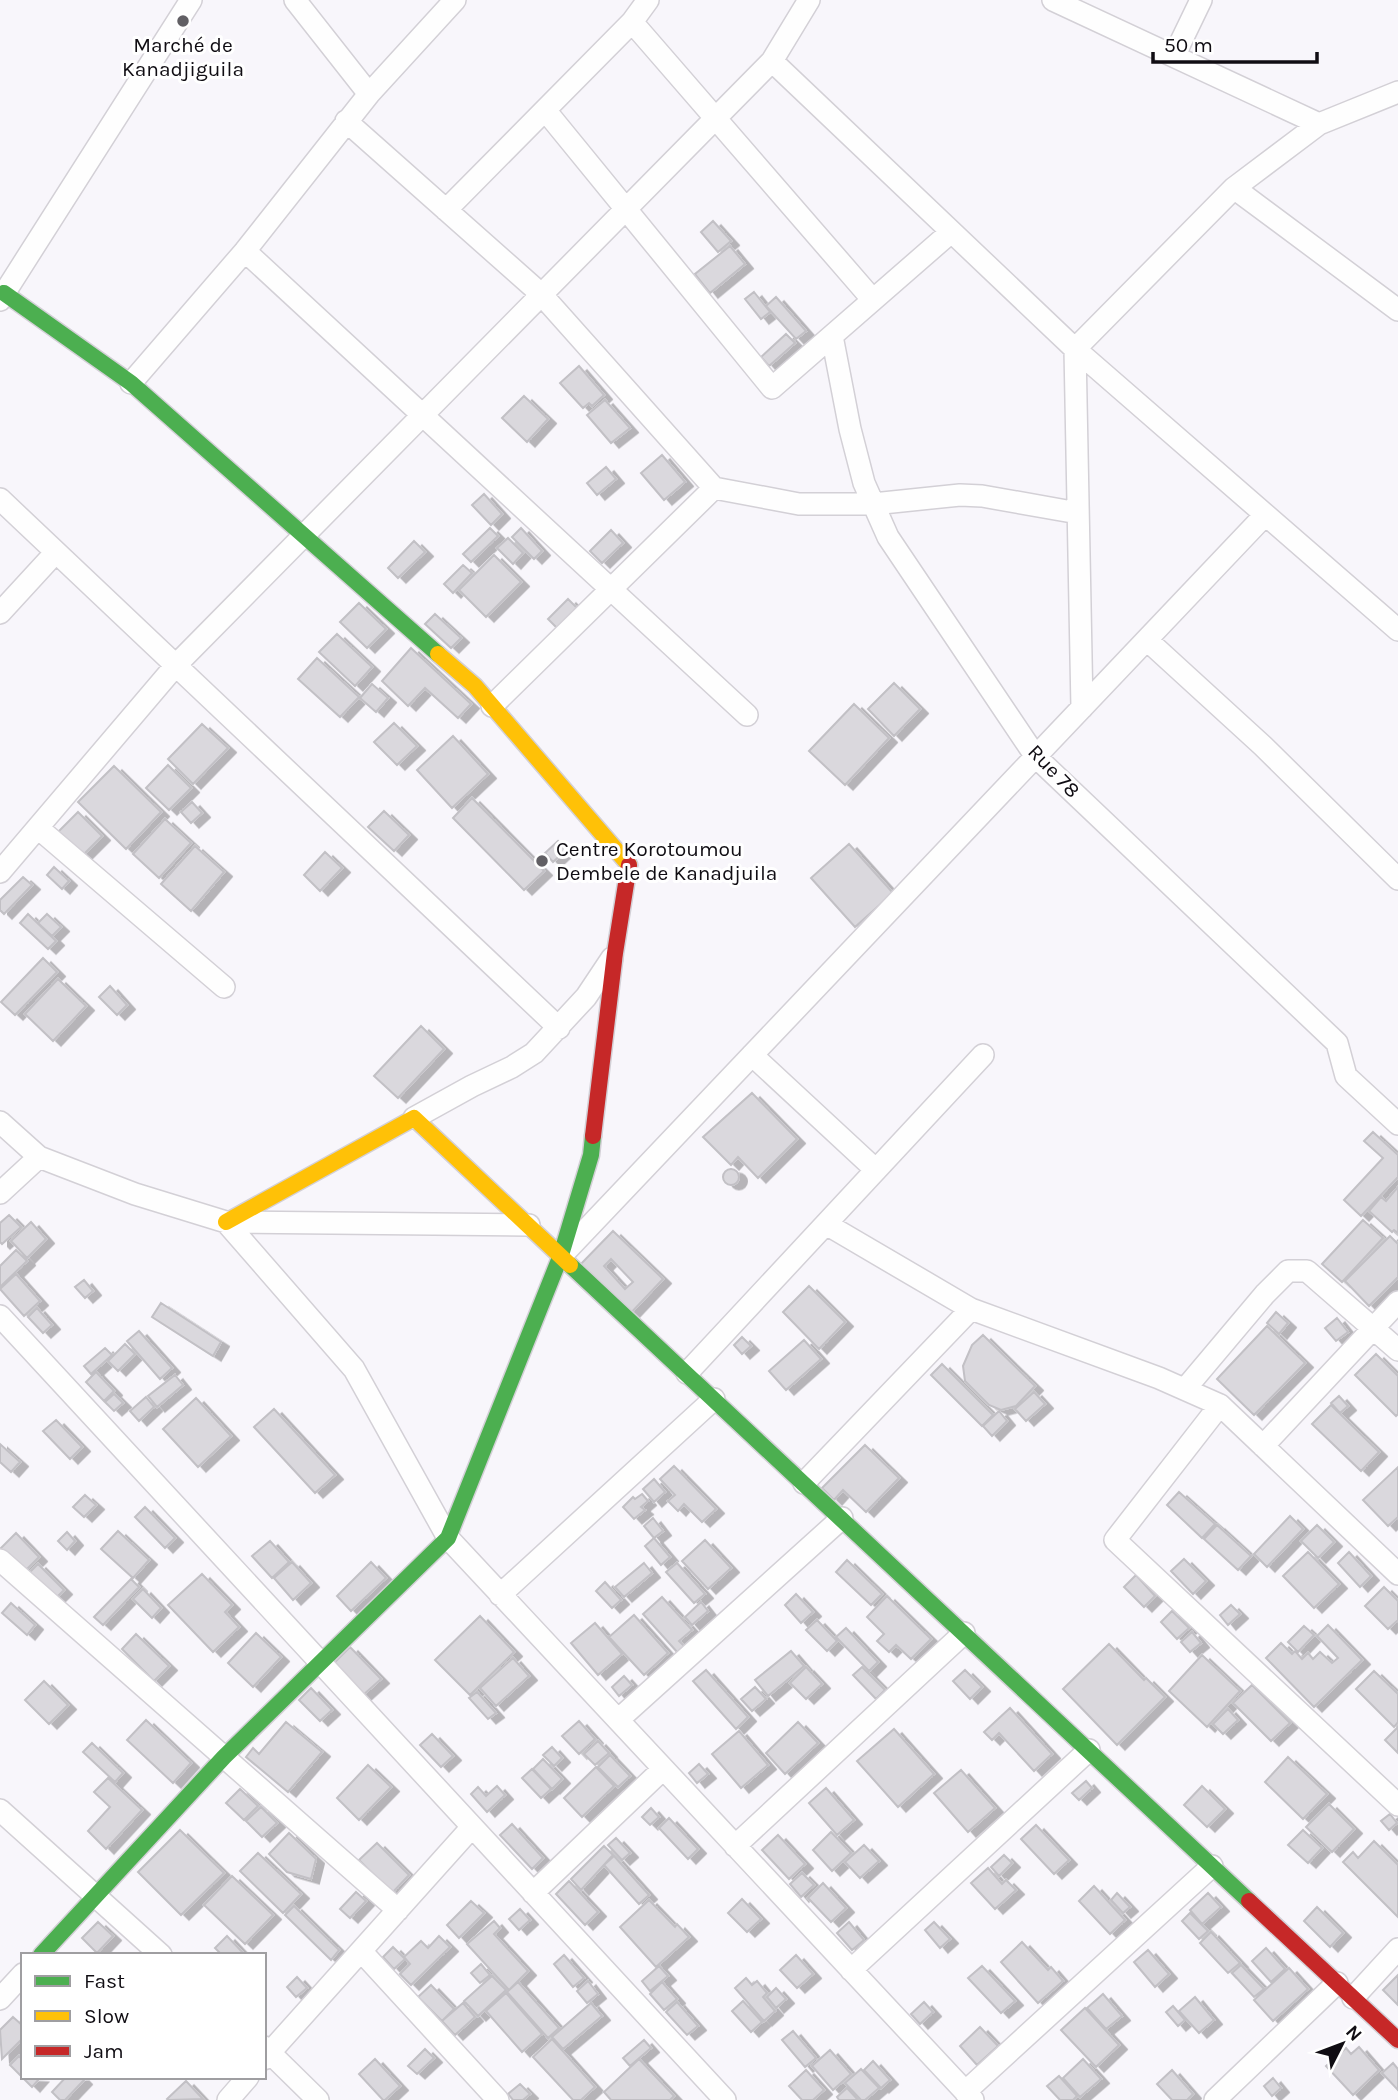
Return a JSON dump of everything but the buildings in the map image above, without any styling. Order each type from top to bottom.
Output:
[{"type":"street","points":[[43,1953],[224,1757],[448,1538],[561,1255],[591,1155],[615,953],[630,866],[475,686],[131,383],[2,297],[191,0]]},
{"type":"street","points":[[295,0],[369,94]]},
{"type":"street","points":[[131,383],[245,251],[346,121],[455,0]]},
{"type":"street","points":[[446,210],[632,22],[648,0]]},
{"type":"street","points":[[0,872],[176,665],[772,61],[809,0]]},
{"type":"street","points":[[1053,0],[1318,124]]},
{"type":"street","points":[[1174,56],[1201,0]]},
{"type":"street","points":[[632,22],[873,300]]},
{"type":"street","points":[[772,61],[1075,349],[1398,630]]},
{"type":"street","points":[[1082,708],[1075,349],[1234,188],[1318,124],[1398,92]]},
{"type":"street","points":[[545,110],[772,388],[951,232]]},
{"type":"street","points":[[346,121],[541,294],[714,488],[799,504],[873,503],[960,495],[982,496],[1078,513]]},
{"type":"street","points":[[1234,188],[1398,310]]},
{"type":"street","points":[[245,251],[747,715]]},
{"type":"street","name":"Rue 78","points":[[832,336],[850,429],[864,483],[888,537],[1036,757],[1337,1043],[1346,1076],[1398,1124]]},
{"type":"street","points":[[492,706],[714,488]]},
{"type":"street","points":[[0,499],[559,1028]]},
{"type":"street","points":[[561,1255],[1265,516]]},
{"type":"street","points":[[0,613],[56,552]]},
{"type":"street","points":[[1147,640],[1263,746],[1398,879]]},
{"type":"street","points":[[38,828],[224,987]]},
{"type":"street","points":[[226,1222],[534,1053],[586,997],[615,953]]},
{"type":"street","points":[[752,1055],[876,1170]]},
{"type":"street","points":[[687,1373],[983,1055]]},
{"type":"street","points":[[414,1118],[1398,2040]]},
{"type":"street","points":[[0,1122],[39,1157],[135,1195],[226,1222],[529,1225]]},
{"type":"street","points":[[0,1193],[39,1157]]},
{"type":"street","points":[[226,1222],[354,1369],[448,1538],[969,2096],[1212,1866]]},
{"type":"street","points":[[826,1223],[971,1309],[1185,1389],[1220,1405],[1398,1574]]},
{"type":"street","points":[[1185,1389],[1265,1294],[1288,1271],[1307,1271],[1398,1350]]},
{"type":"street","points":[[1263,1446],[1398,1302]]},
{"type":"street","points":[[804,1483],[971,1309]]},
{"type":"street","points":[[0,1316],[725,2100]]},
{"type":"street","points":[[500,1594],[714,1399]]},
{"type":"street","points":[[1220,1405],[1115,1540],[1398,1805]]},
{"type":"street","points":[[618,1720],[842,1518]]},
{"type":"street","points":[[0,1560],[398,1910]]},
{"type":"street","points":[[735,1846],[964,1633]]},
{"type":"street","points":[[851,1970],[1089,1750]]},
{"type":"street","points":[[533,1893],[663,1769]]},
{"type":"street","points":[[0,1810],[159,1953]]},
{"type":"street","points":[[318,2100],[266,2053],[472,1827]]},
{"type":"street","points":[[1215,2100],[1398,1949]]},
{"type":"street","points":[[361,1951],[498,2100]]},
{"type":"street","points":[[0,1999],[21,1976]]},
{"type":"street","points":[[228,2100],[246,2079]]},
{"type":"traffic: fast","points":[[4,293],[131,383],[438,654]]},
{"type":"traffic: fast","points":[[43,1953],[224,1757],[448,1538],[561,1255],[591,1155],[593,1136]]},
{"type":"traffic: fast","points":[[570,1265],[1249,1901]]},
{"type":"traffic: slow","points":[[438,654],[475,686],[629,865]]},
{"type":"traffic: slow","points":[[226,1222],[414,1118],[570,1265]]},
{"type":"traffic: jam","points":[[593,1136],[615,953],[629,865]]},
{"type":"traffic: jam","points":[[1249,1901],[1398,2040]]},
{"type":"place","name":"Marché de Kanadjiguila","points":[[183,21]]},
{"type":"place","name":"Centre Korotoumou Dembele de Kanadjuila","points":[[542,861]]}]
